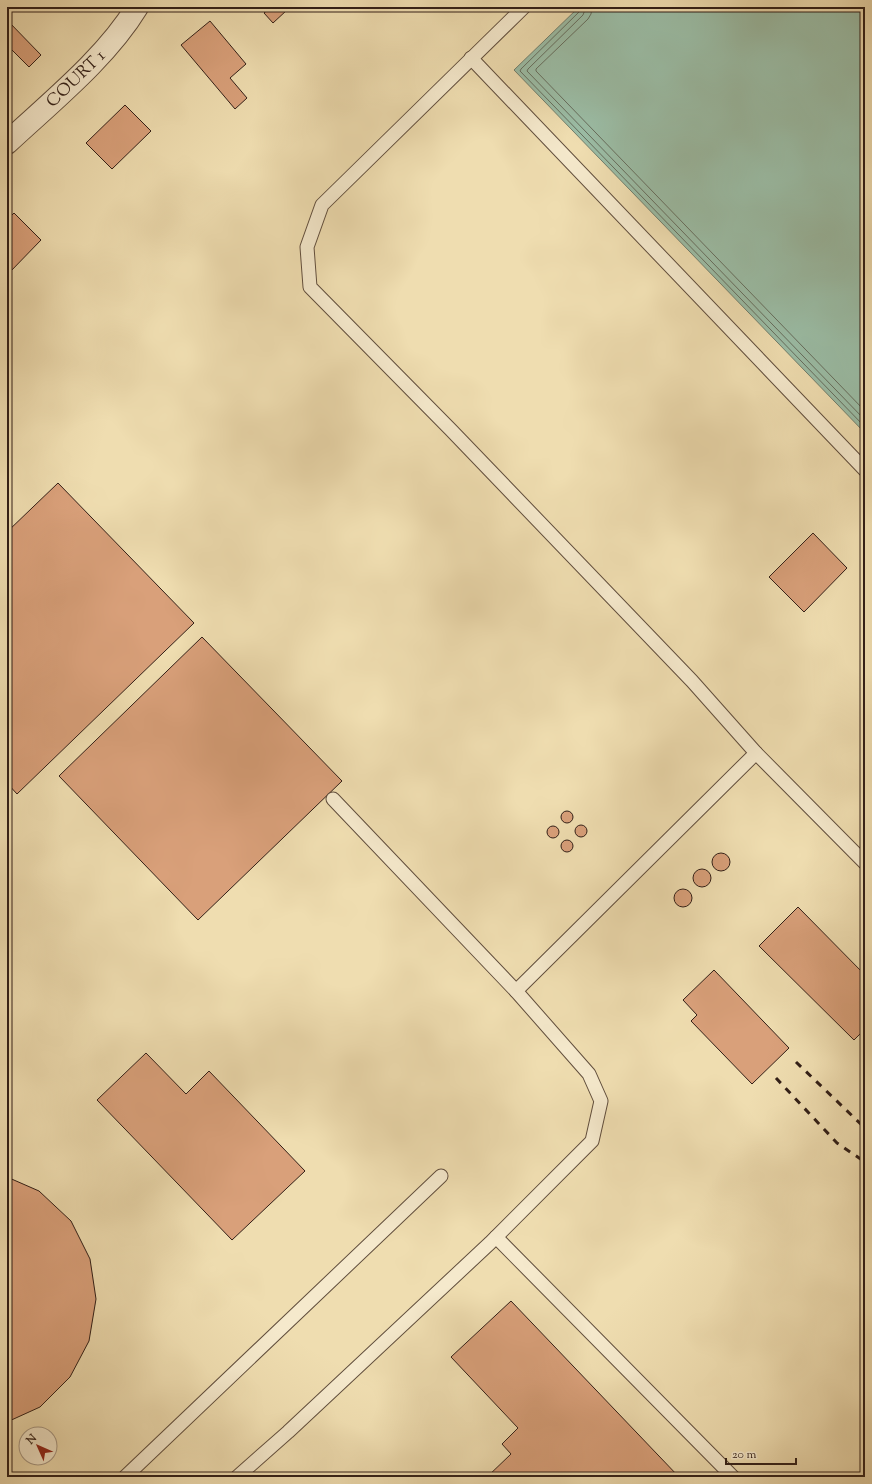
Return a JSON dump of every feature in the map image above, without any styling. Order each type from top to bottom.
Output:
[{"type":"street","name":"COURT 1","points":[[7,143],[97,58],[126,24],[137,7]]},
{"type":"lane","points":[[524,7],[322,205],[307,247],[310,287],[446,425],[692,681],[756,753],[863,858]]},
{"type":"lane","points":[[472,58],[865,470]]},
{"type":"lane","points":[[516,991],[756,753]]},
{"type":"lane","points":[[237,1477],[288,1432],[496,1237],[592,1141],[601,1101],[589,1074],[516,991],[333,799]]},
{"type":"lane","points":[[125,1477],[441,1176]]},
{"type":"lane","points":[[496,1237],[733,1477]]},
{"type":"water","points":[[579,7],[865,7],[865,433],[514,70]]},
{"type":"building","points":[[271,7],[284,7],[287,10],[273,23],[264,13]]},
{"type":"building","points":[[7,20],[41,55],[29,67],[7,45]]},
{"type":"building","points":[[210,21],[246,64],[230,78],[247,98],[235,109],[181,45]]},
{"type":"building","points":[[125,105],[151,131],[112,169],[86,143]]},
{"type":"building","points":[[14,213],[41,240],[9,273],[7,272],[7,220]]},
{"type":"building","points":[[58,483],[194,623],[17,794],[7,783],[7,532]]},
{"type":"building","points":[[813,533],[847,568],[804,612],[769,577]]},
{"type":"building","points":[[202,637],[342,781],[198,920],[59,776]]},
{"type":"building","points":[[567,811],[571,813],[573,817],[571,821],[567,823],[563,821],[561,817],[563,813]]},
{"type":"building","points":[[579,825],[583,825],[587,831],[583,837],[579,837],[575,833],[575,829]]},
{"type":"building","points":[[551,826],[555,826],[559,832],[555,838],[551,838],[547,834],[547,830]]},
{"type":"building","points":[[567,840],[571,842],[573,846],[571,850],[567,852],[563,850],[561,846],[563,842]]},
{"type":"building","points":[[721,853],[727,856],[730,862],[727,868],[721,871],[715,868],[712,862],[715,856]]},
{"type":"building","points":[[702,869],[708,872],[711,878],[708,884],[702,887],[696,884],[693,878],[696,872]]},
{"type":"building","points":[[683,889],[689,892],[692,898],[689,904],[683,907],[677,904],[674,898],[677,892]]},
{"type":"building","points":[[798,907],[865,975],[865,1029],[854,1040],[759,946]]},
{"type":"building","points":[[714,970],[789,1048],[752,1084],[691,1021],[697,1015],[683,1000]]},
{"type":"building","points":[[146,1053],[186,1094],[209,1071],[305,1171],[232,1240],[97,1100]]},
{"type":"building","points":[[7,1177],[39,1191],[71,1221],[90,1259],[96,1299],[89,1341],[70,1377],[40,1407],[7,1422]]},
{"type":"building","points":[[511,1301],[679,1477],[487,1477],[511,1454],[502,1444],[518,1428],[451,1357]]},
{"type":"railway","points":[[796,1062],[865,1128]]},
{"type":"railway","points":[[776,1078],[837,1143],[865,1162]]}]
